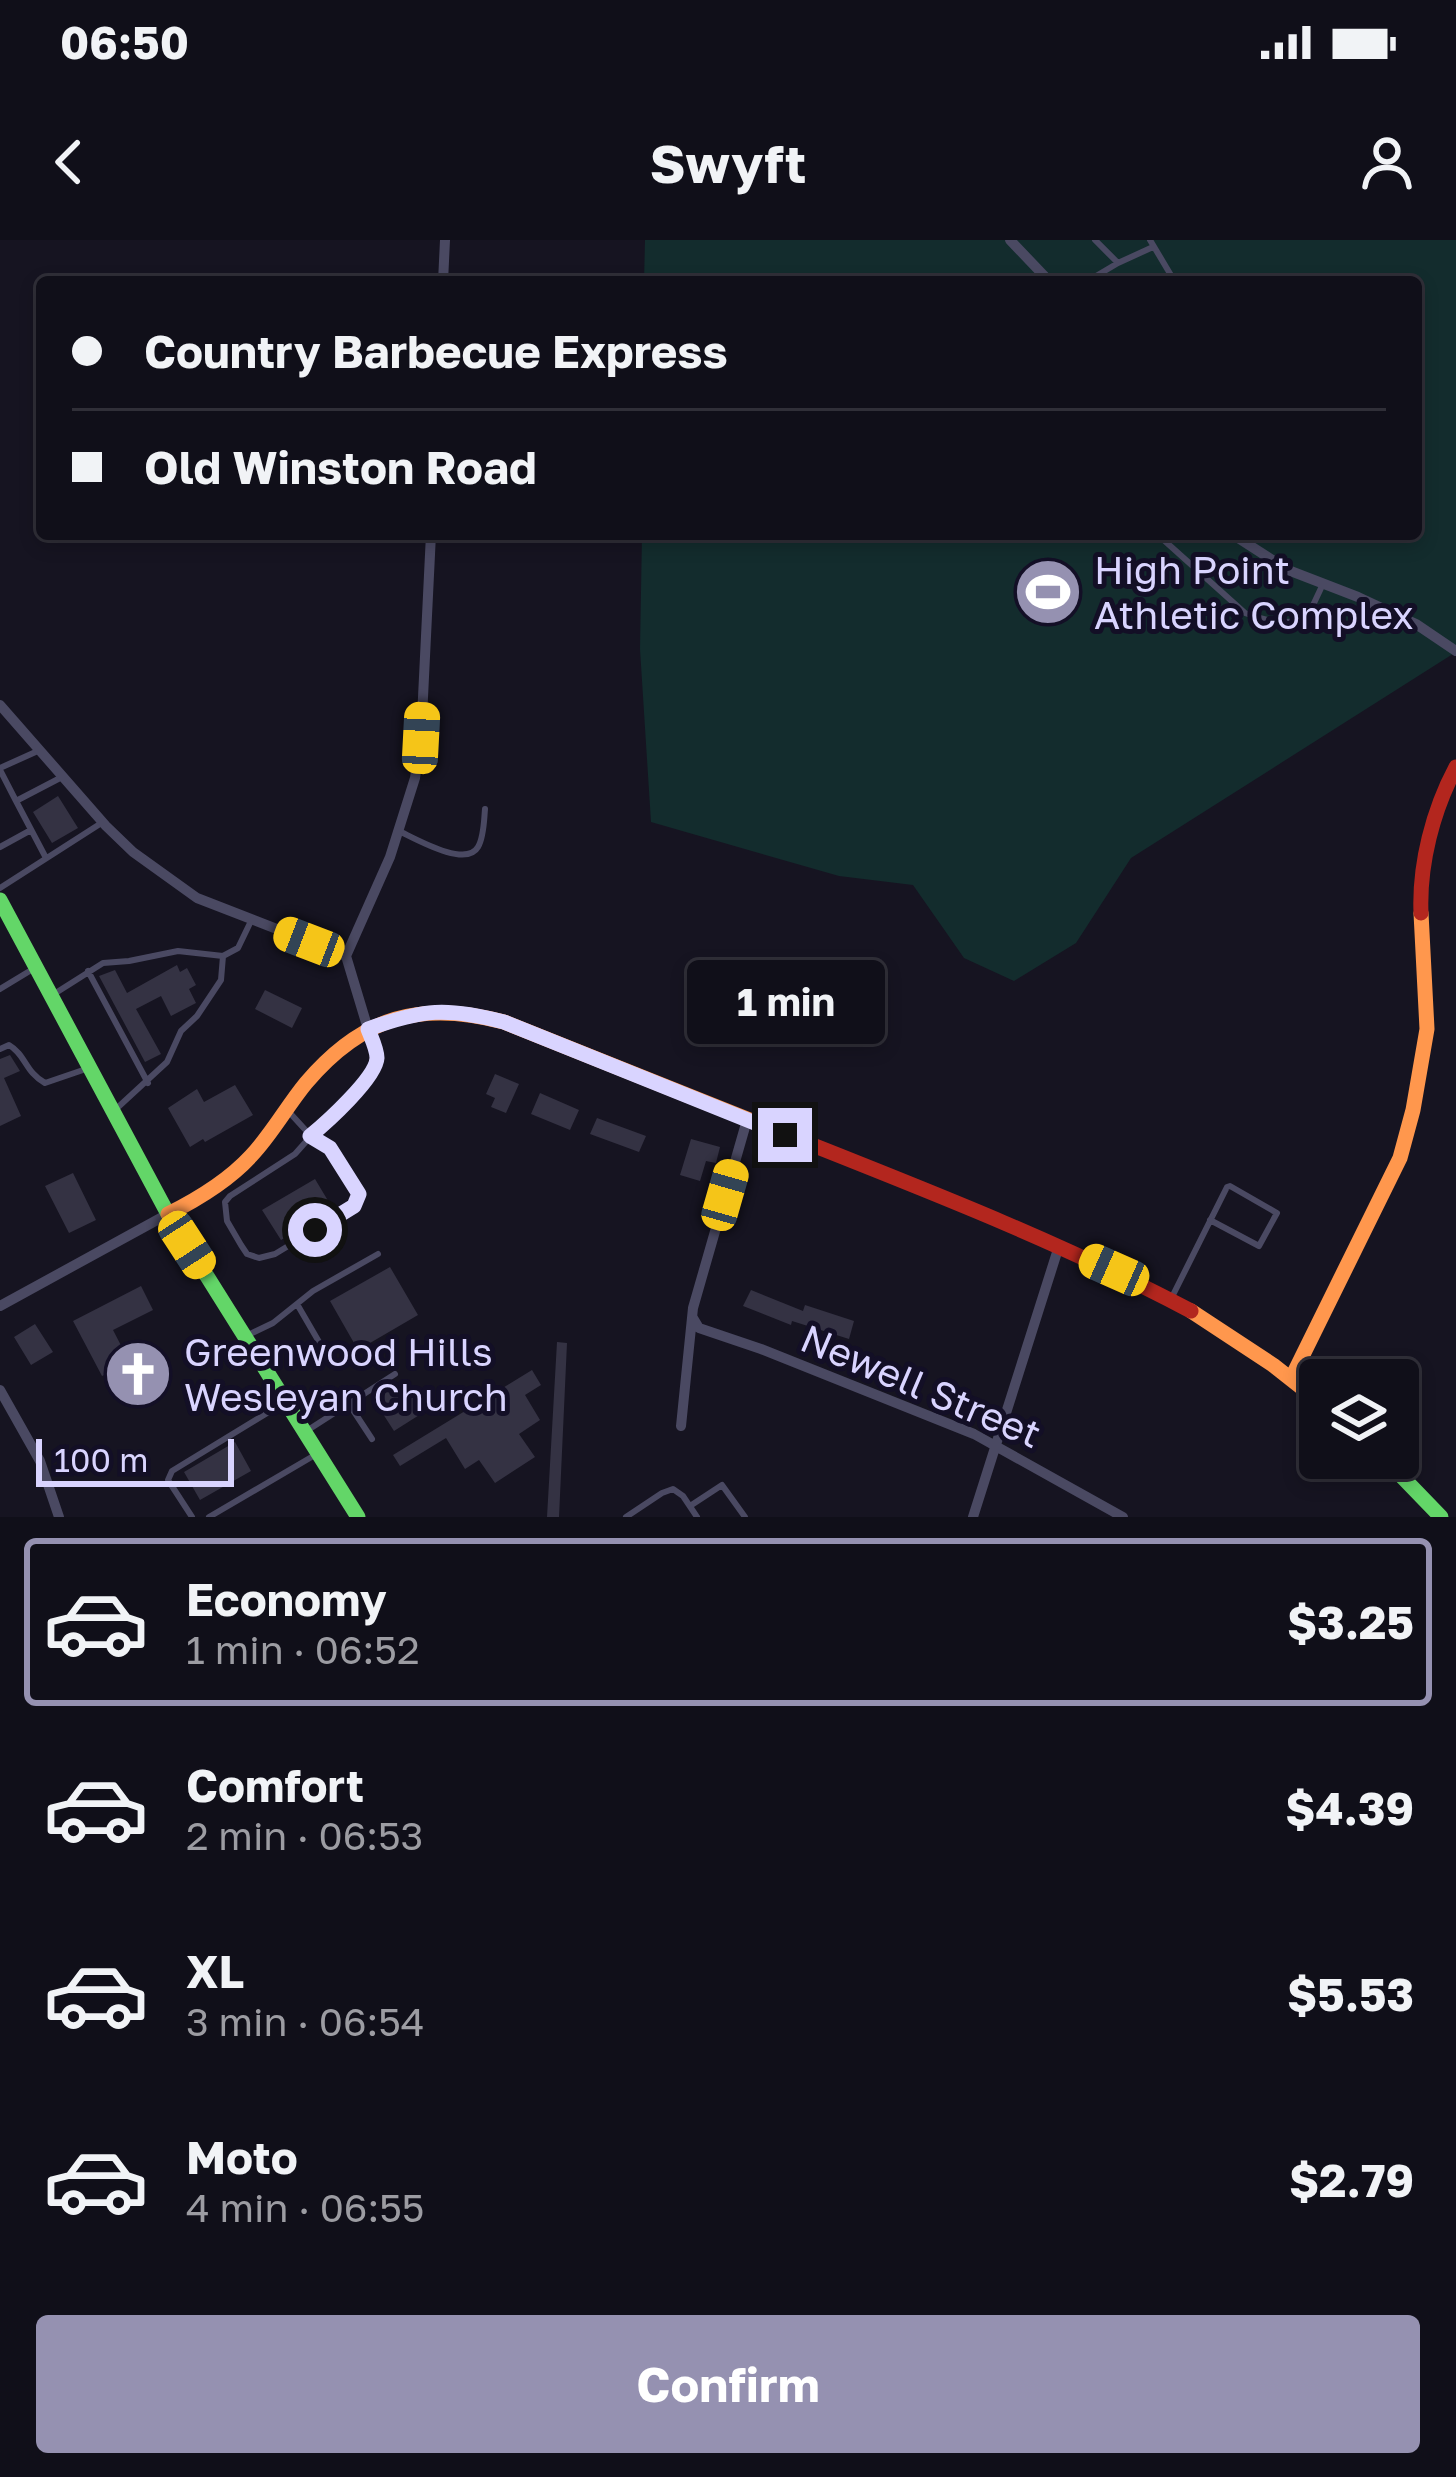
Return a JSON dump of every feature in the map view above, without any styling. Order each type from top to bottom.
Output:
[{"type":"street","points":[[443,276],[446,240]]},
{"type":"street","points":[[1010,240],[1044,276]]},
{"type":"street","points":[[368,1029],[346,956],[399,831],[415,778],[431,540]]},
{"type":"street","points":[[1241,540],[1288,570],[1416,624],[1456,651]]},
{"type":"street","points":[[0,705],[134,853],[196,898],[346,956]]},
{"type":"street","points":[[1291,1379],[1400,1158],[1413,1110],[1427,1029],[1421,903],[1440,797],[1456,767]]},
{"type":"street","points":[[0,900],[168,1214],[358,1517]]},
{"type":"street","points":[[0,1306],[191,1203],[247,1160],[338,1048],[368,1029],[403,1016],[467,1012],[504,1022],[1059,1246],[1193,1312],[1299,1385]]},
{"type":"street","points":[[681,1426],[693,1308],[747,1120]]},
{"type":"street","points":[[973,1517],[1059,1246]]},
{"type":"street","name":"Newell Street","points":[[693,1318],[699,1328],[974,1434],[1124,1517]]},
{"type":"street","points":[[0,1390],[40,1461],[59,1517]]},
{"type":"street","points":[[1404,1479],[1441,1517]]},
{"type":"lane","points":[[1095,240],[1118,262]]},
{"type":"lane","points":[[1096,276],[1152,243],[1171,276]]},
{"type":"lane","points":[[1164,540],[1245,613],[1263,619],[1289,624],[1307,618],[1322,585]]},
{"type":"lane","points":[[40,750],[0,767],[46,858]]},
{"type":"lane","points":[[16,801],[63,776]]},
{"type":"lane","points":[[399,831],[458,856],[471,854],[478,848],[485,809]]},
{"type":"lane","points":[[0,888],[103,822]]},
{"type":"lane","points":[[0,847],[31,830]]},
{"type":"lane","points":[[51,996],[103,963],[178,951],[223,956],[238,948],[252,920]]},
{"type":"lane","points":[[113,1112],[167,1062],[181,1031],[220,980],[223,956]]},
{"type":"lane","points":[[0,989],[36,968]]},
{"type":"lane","points":[[88,971],[148,1082]]},
{"type":"lane","points":[[287,1109],[310,1136],[330,1148],[357,1188],[359,1200],[266,1258],[247,1254],[227,1221],[225,1202],[295,1154],[310,1136],[334,1116],[375,1067],[376,1051],[368,1029]]},
{"type":"lane","points":[[0,1048],[9,1045],[18,1050],[32,1076],[44,1082],[89,1067]]},
{"type":"lane","points":[[1171,1300],[1210,1220],[1227,1187],[1277,1213],[1259,1246],[1210,1220]]},
{"type":"lane","points":[[245,1336],[273,1323],[313,1291],[378,1253]]},
{"type":"lane","points":[[297,1304],[333,1366]]},
{"type":"lane","points":[[305,1432],[395,1374]]},
{"type":"lane","points":[[192,1517],[168,1480],[172,1471],[286,1402]]},
{"type":"lane","points":[[349,1403],[372,1439]]},
{"type":"lane","points":[[209,1517],[318,1453]]},
{"type":"lane","points":[[690,1506],[722,1485],[745,1517]]},
{"type":"lane","points":[[626,1517],[673,1489],[697,1517]]},
{"type":"lane","points":[[232,1504],[240,1517]]},
{"type":"green space","name":"High Point Athletic Complex","points":[[645,240],[1456,240],[1456,652],[1131,858],[1076,943],[1014,981],[964,958],[913,885],[839,876],[651,822],[640,649],[642,540],[1422,540],[1422,276],[644,276]]},
{"type":"building","points":[[58,796],[78,828],[52,843],[33,812]]},
{"type":"building","points":[[177,965],[180,972],[187,968],[196,985],[189,989],[196,1003],[171,1016],[161,996],[136,1009],[161,1054],[145,1062],[99,976],[115,970],[127,993]]},
{"type":"building","points":[[265,990],[302,1008],[292,1028],[255,1009]]},
{"type":"building","points":[[10,1055],[20,1071],[4,1078],[21,1116],[0,1126],[0,1059]]},
{"type":"building","points":[[495,1074],[519,1084],[506,1113],[491,1107],[495,1098],[486,1094]]},
{"type":"building","points":[[235,1085],[253,1115],[190,1147],[168,1108],[197,1089],[204,1102]]},
{"type":"building","points":[[540,1093],[579,1110],[570,1130],[531,1114]]},
{"type":"building","points":[[597,1118],[646,1136],[639,1152],[590,1134]]},
{"type":"building","points":[[691,1139],[720,1147],[716,1163],[706,1161],[700,1181],[680,1175]]},
{"type":"building","points":[[73,1173],[96,1220],[69,1233],[45,1186]]},
{"type":"building","points":[[315,1179],[333,1209],[281,1240],[262,1210]]},
{"type":"building","points":[[390,1267],[418,1315],[358,1350],[330,1301]]},
{"type":"building","points":[[141,1286],[153,1310],[113,1330],[128,1359],[145,1350],[167,1391],[142,1404],[128,1377],[117,1383],[111,1372],[102,1376],[73,1321]]},
{"type":"building","points":[[751,1290],[803,1311],[805,1305],[854,1321],[849,1339],[792,1321],[791,1325],[743,1306]]},
{"type":"building","points":[[35,1324],[53,1352],[31,1365],[14,1337]]},
{"type":"building","points":[[557,1342],[567,1343],[559,1517],[547,1517]]},
{"type":"building","points":[[532,1370],[541,1385],[525,1395],[540,1420],[519,1434],[535,1457],[495,1483],[479,1460],[465,1469],[446,1438],[400,1466],[393,1455]]},
{"type":"building","points":[[404,1381],[424,1412],[394,1431],[374,1400]]},
{"type":"building","points":[[235,1442],[251,1471],[200,1500],[184,1472]]},
{"type":"traffic: fast","points":[[0,900],[168,1214],[358,1517]]},
{"type":"traffic: fast","points":[[1404,1479],[1441,1517]]},
{"type":"traffic: slow","points":[[1291,1379],[1400,1158],[1427,1029],[1421,913]]},
{"type":"traffic: slow","points":[[168,1214],[242,1165],[306,1083],[349,1042],[372,1028],[420,1014],[504,1022],[752,1121]]},
{"type":"traffic: slow","points":[[1191,1311],[1299,1385]]},
{"type":"traffic: jam","points":[[1421,913],[1429,838],[1456,767]]},
{"type":"traffic: jam","points":[[752,1121],[1029,1233],[1191,1311]]},
{"type":"place","name":"High Point Athletic Complex","points":[[1048,592]]},
{"type":"place","name":"Greenwood Hills Wesleyan Church","points":[[138,1374]]},
{"type":"route","points":[[315,1230],[354,1206],[359,1194],[330,1148],[310,1136],[334,1116],[375,1067],[376,1051],[368,1029],[403,1016],[467,1012],[504,1022],[785,1135]]}]
